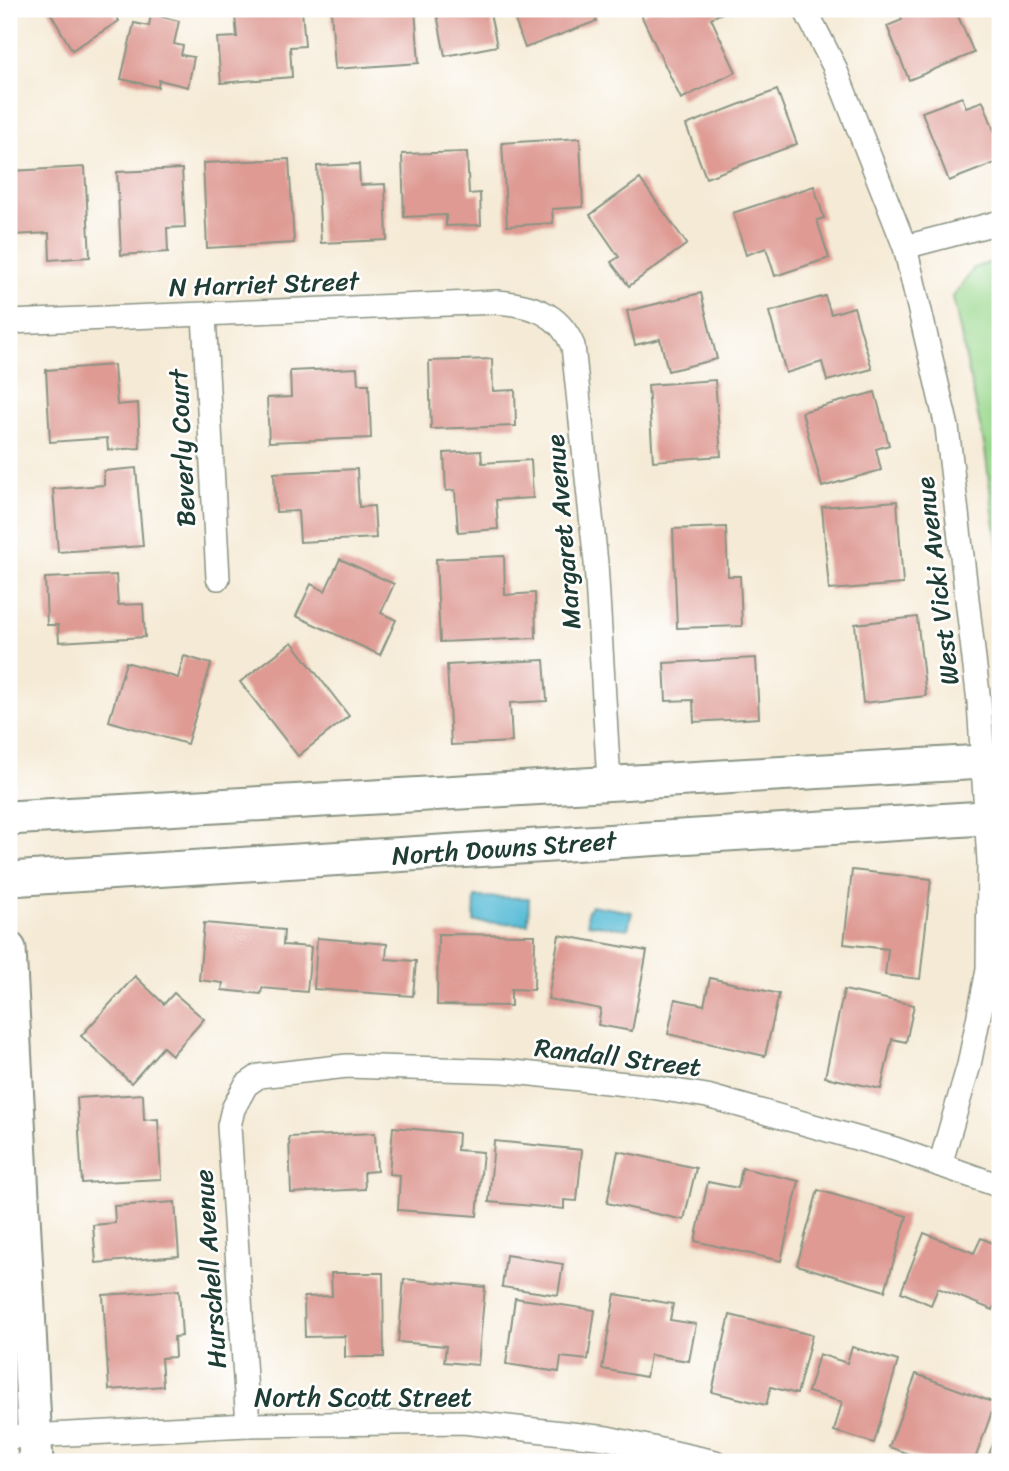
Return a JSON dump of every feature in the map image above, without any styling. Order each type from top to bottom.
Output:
[{"type":"street","name":"West Vicki Avenue","points":[[805,9],[834,66],[905,247],[947,427],[979,702],[991,761],[993,817],[988,970],[969,1065],[940,1165]]},
{"type":"street","points":[[905,247],[1000,222]]},
{"type":"street","name":"N Harriet Street","points":[[9,322],[497,302],[522,304]]},
{"type":"street","name":"Margaret Avenue","points":[[522,304],[551,315],[566,331],[573,346],[597,563],[609,782]]},
{"type":"street","name":"Beverly Court","points":[[204,315],[218,578]]},
{"type":"street","points":[[9,818],[991,761]]},
{"type":"street","name":"North Downs Street","points":[[9,879],[993,817]]},
{"type":"street","points":[[9,950],[27,1445]]},
{"type":"street","name":"Randall Street","points":[[233,1109],[246,1085],[259,1076],[296,1070],[347,1066],[504,1071],[645,1086],[707,1097],[940,1165],[1000,1186]]},
{"type":"street","name":"Hurschell Avenue","points":[[233,1109],[229,1126],[248,1425]]},
{"type":"street","name":"North Scott Street","points":[[27,1445],[248,1425],[463,1422],[607,1438],[715,1462]]},
{"type":"green space","points":[[1000,259],[1000,566],[985,449],[953,297],[974,268]]},
{"type":"water","points":[[475,897],[529,898],[528,924],[474,922]]},
{"type":"water","points":[[591,905],[632,912],[628,929],[588,924],[587,913]]},
{"type":"building","points":[[48,9],[112,9],[119,21],[72,50]]},
{"type":"building","points":[[331,9],[415,9],[419,63],[335,69]]},
{"type":"building","points":[[436,9],[489,9],[497,46],[445,56]]},
{"type":"building","points":[[511,9],[592,9],[597,21],[525,48]]},
{"type":"building","points":[[653,9],[731,9],[711,18],[736,72],[681,99],[641,15]]},
{"type":"building","points":[[898,9],[955,9],[974,53],[909,80],[887,26],[902,20]]},
{"type":"building","points":[[302,10],[305,46],[290,47],[292,77],[221,83],[217,38],[237,37],[235,15]]},
{"type":"building","points":[[151,14],[179,21],[174,44],[183,46],[181,55],[194,57],[188,87],[159,80],[158,87],[121,79],[134,23],[149,26]]},
{"type":"building","points":[[777,90],[797,144],[706,178],[686,125]]},
{"type":"building","points":[[962,97],[966,107],[983,101],[1000,146],[1000,161],[949,181],[922,112]]},
{"type":"building","points":[[580,138],[583,207],[552,209],[553,223],[507,226],[502,143]]},
{"type":"building","points":[[467,152],[469,194],[480,193],[481,225],[446,226],[446,215],[404,217],[402,154]]},
{"type":"building","points":[[289,159],[294,243],[207,248],[203,163]]},
{"type":"building","points":[[359,164],[360,185],[385,184],[387,240],[321,243],[317,166]]},
{"type":"building","points":[[85,167],[90,257],[50,260],[49,233],[14,235],[11,171]]},
{"type":"building","points":[[182,169],[185,227],[167,228],[168,252],[121,255],[117,172]]},
{"type":"building","points":[[640,179],[687,244],[629,286],[611,262],[619,257],[590,215]]},
{"type":"building","points":[[814,186],[824,218],[817,220],[829,258],[775,276],[766,248],[746,255],[733,213]]},
{"type":"building","points":[[701,293],[717,359],[668,371],[660,339],[635,345],[627,311]]},
{"type":"building","points":[[825,296],[831,314],[854,307],[872,369],[827,381],[822,362],[786,373],[769,312]]},
{"type":"building","points":[[492,359],[493,391],[515,390],[516,426],[431,429],[429,361]]},
{"type":"building","points":[[114,365],[117,405],[138,403],[140,448],[108,450],[107,438],[50,442],[46,370]]},
{"type":"building","points":[[357,368],[358,384],[369,384],[371,438],[269,442],[267,398],[291,397],[290,371]]},
{"type":"building","points":[[715,380],[721,456],[653,461],[648,385]]},
{"type":"building","points":[[875,392],[889,445],[876,449],[881,470],[822,487],[802,412]]},
{"type":"building","points":[[481,451],[482,463],[531,460],[533,498],[496,500],[498,529],[458,532],[455,490],[446,491],[444,453]]},
{"type":"building","points":[[136,468],[143,546],[58,552],[53,489],[104,485],[104,471]]},
{"type":"building","points":[[357,469],[359,507],[374,506],[376,538],[300,542],[298,511],[276,512],[274,473]]},
{"type":"building","points":[[897,501],[903,584],[829,590],[822,507]]},
{"type":"building","points":[[726,527],[728,576],[740,576],[742,626],[677,628],[673,529]]},
{"type":"building","points":[[504,556],[505,595],[535,593],[536,638],[440,642],[436,559]]},
{"type":"building","points":[[340,559],[394,584],[381,613],[396,620],[380,655],[296,616],[311,584],[325,591]]},
{"type":"building","points":[[116,575],[118,605],[143,604],[145,637],[59,642],[58,625],[47,625],[45,578]]},
{"type":"building","points":[[917,617],[926,696],[863,703],[855,624]]},
{"type":"building","points":[[292,642],[349,716],[298,756],[240,682]]},
{"type":"building","points":[[184,656],[211,664],[187,744],[109,721],[126,662],[178,678]]},
{"type":"building","points":[[756,658],[759,718],[694,722],[693,700],[666,701],[664,663]]},
{"type":"building","points":[[544,660],[547,701],[510,703],[512,742],[451,745],[447,665]]},
{"type":"building","points":[[852,870],[931,879],[920,979],[885,975],[888,949],[844,944]]},
{"type":"building","points":[[204,923],[284,930],[283,945],[311,947],[307,992],[262,988],[261,994],[222,990],[223,983],[199,980]]},
{"type":"building","points":[[438,934],[535,935],[534,990],[511,989],[511,1006],[437,1005]]},
{"type":"building","points":[[559,935],[647,951],[632,1031],[598,1025],[601,1009],[548,999]]},
{"type":"building","points":[[317,938],[387,944],[386,959],[416,961],[413,996],[314,989]]},
{"type":"building","points":[[135,976],[164,1004],[174,993],[204,1019],[172,1055],[163,1047],[131,1083],[81,1036]]},
{"type":"building","points":[[710,978],[779,994],[765,1056],[668,1034],[675,999],[704,1005]]},
{"type":"building","points":[[844,990],[914,1005],[906,1042],[892,1039],[881,1089],[825,1077]]},
{"type":"building","points":[[143,1094],[144,1120],[158,1119],[161,1179],[82,1183],[77,1098]]},
{"type":"building","points":[[393,1127],[458,1133],[457,1150],[483,1152],[477,1216],[398,1210],[400,1175],[389,1174]]},
{"type":"building","points":[[375,1133],[377,1171],[364,1172],[365,1189],[291,1193],[289,1137]]},
{"type":"building","points":[[494,1141],[582,1150],[577,1201],[564,1200],[564,1209],[489,1202]]},
{"type":"building","points":[[618,1151],[696,1168],[684,1220],[607,1203]]},
{"type":"building","points":[[742,1168],[799,1181],[781,1261],[695,1241],[708,1182],[738,1188]]},
{"type":"building","points":[[818,1190],[907,1216],[885,1291],[797,1265]]},
{"type":"building","points":[[175,1202],[179,1256],[96,1263],[93,1225],[115,1223],[114,1206]]},
{"type":"building","points":[[924,1233],[974,1253],[981,1238],[1000,1246],[1000,1293],[993,1310],[938,1288],[931,1305],[901,1292]]},
{"type":"building","points":[[506,1255],[563,1264],[558,1295],[502,1287]]},
{"type":"building","points":[[331,1273],[383,1273],[384,1357],[345,1357],[345,1336],[305,1337],[304,1297],[332,1296]]},
{"type":"building","points":[[404,1279],[485,1287],[478,1365],[444,1362],[446,1346],[398,1342]]},
{"type":"building","points":[[179,1290],[182,1336],[174,1337],[175,1357],[161,1358],[163,1386],[109,1390],[103,1295]]},
{"type":"building","points":[[615,1294],[673,1304],[670,1320],[696,1324],[689,1361],[650,1355],[646,1377],[602,1369]]},
{"type":"building","points":[[515,1298],[595,1310],[588,1360],[561,1357],[559,1372],[506,1364]]},
{"type":"building","points":[[730,1315],[812,1335],[797,1394],[771,1387],[766,1405],[712,1392]]},
{"type":"building","points":[[852,1347],[898,1361],[874,1443],[834,1431],[842,1402],[808,1392],[819,1354],[847,1363]]},
{"type":"building","points":[[916,1374],[995,1403],[974,1462],[931,1462],[889,1447]]},
{"type":"building","points":[[1000,1426],[1000,1462],[986,1462]]}]
